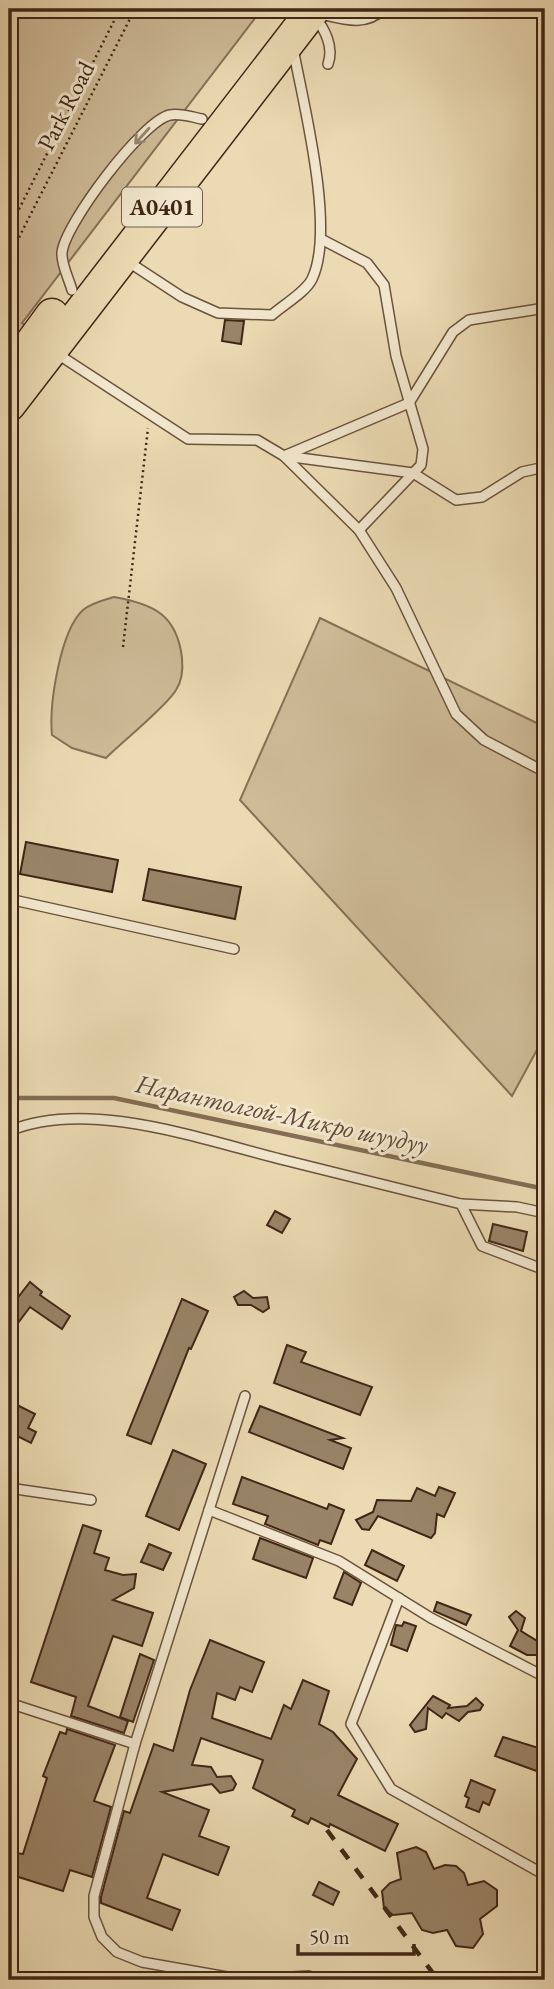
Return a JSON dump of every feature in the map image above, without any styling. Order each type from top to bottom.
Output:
[{"type":"highway","name":"A0401","points":[[9,360],[30,345],[202,120],[301,17]]},
{"type":"highway","name":"A0401","points":[[9,405],[123,258],[301,17]]},
{"type":"lane","points":[[301,17],[362,21],[375,18],[383,9]]},
{"type":"lane","points":[[301,17],[325,29],[331,57],[328,64]]},
{"type":"lane","points":[[123,258],[183,297],[218,313],[272,315],[312,280],[320,239],[301,17]]},
{"type":"lane","points":[[72,290],[61,255],[76,217],[98,186],[153,124],[169,115],[202,120]]},
{"type":"lane","points":[[320,239],[367,263],[384,285],[396,356],[423,449],[421,465],[359,530]]},
{"type":"lane","points":[[284,456],[409,403],[453,332],[469,320],[545,308]]},
{"type":"lane","points":[[52,351],[188,439],[257,440],[284,456],[359,530],[396,588],[456,714],[484,740],[545,772]]},
{"type":"lane","points":[[284,456],[413,473],[456,500],[482,496],[522,472],[545,467]]},
{"type":"lane","points":[[9,899],[234,949]]},
{"type":"lane","points":[[9,1131],[28,1123],[64,1119],[125,1123],[461,1204],[517,1207],[545,1213]]},
{"type":"lane","points":[[461,1204],[482,1246],[545,1270]]},
{"type":"lane","points":[[245,1396],[135,1744],[94,1896],[94,1917],[102,1937],[117,1952],[142,1962],[244,1980],[309,1976]]},
{"type":"lane","points":[[9,1488],[91,1500]]},
{"type":"lane","points":[[209,1510],[339,1561],[399,1598],[545,1677]]},
{"type":"lane","points":[[399,1598],[351,1724],[391,1789],[545,1875]]},
{"type":"lane","points":[[9,1703],[135,1744]]},
{"type":"path","points":[[9,229],[121,9]]},
{"type":"path","name":"Park Road","points":[[9,257],[135,9]]},
{"type":"path","points":[[123,647],[149,413]]},
{"type":"shaded area","points":[[9,9],[262,9],[22,323],[32,330],[9,355]]},
{"type":"shaded area","points":[[114,597],[152,608],[169,622],[179,643],[182,670],[181,679],[171,697],[106,758],[72,748],[52,735],[52,706],[62,651],[75,620],[86,608]]},
{"type":"shaded area","points":[[320,618],[545,727],[545,1035],[512,1096],[240,800]]},
{"type":"building","points":[[225,320],[244,321],[241,344],[222,341]]},
{"type":"building","points":[[26,842],[118,860],[112,892],[20,874]]},
{"type":"building","points":[[149,869],[241,887],[235,919],[143,900]]},
{"type":"building","points":[[275,1211],[290,1219],[282,1233],[267,1225]]},
{"type":"building","points":[[493,1224],[527,1232],[523,1251],[489,1241]]},
{"type":"building","points":[[30,1282],[42,1292],[40,1295],[70,1316],[62,1329],[30,1307],[9,1335],[9,1309]]},
{"type":"building","points":[[244,1291],[253,1298],[267,1297],[269,1308],[263,1312],[251,1305],[238,1305],[234,1297]]},
{"type":"building","points":[[182,1299],[208,1311],[191,1349],[189,1348],[151,1444],[127,1435]]},
{"type":"building","points":[[287,1345],[306,1352],[301,1362],[372,1387],[360,1415],[274,1383]]},
{"type":"building","points":[[13,1403],[35,1414],[28,1428],[36,1432],[31,1443],[9,1432],[9,1411]]},
{"type":"building","points":[[260,1406],[343,1438],[330,1440],[351,1448],[343,1469],[249,1432]]},
{"type":"building","points":[[173,1450],[206,1464],[179,1530],[146,1516]]},
{"type":"building","points":[[242,1477],[327,1509],[329,1504],[344,1510],[331,1544],[320,1540],[318,1545],[265,1524],[268,1516],[233,1504]]},
{"type":"building","points":[[439,1487],[455,1493],[444,1517],[437,1514],[435,1533],[431,1538],[378,1516],[369,1530],[362,1529],[356,1520],[373,1512],[377,1500],[411,1501],[417,1488],[435,1496]]},
{"type":"building","points":[[83,1525],[101,1531],[94,1553],[109,1558],[105,1570],[123,1575],[136,1574],[134,1588],[113,1600],[153,1613],[142,1646],[113,1636],[88,1706],[128,1721],[124,1733],[71,1716],[76,1697],[31,1682]]},
{"type":"building","points":[[260,1538],[313,1558],[306,1578],[253,1559]]},
{"type":"building","points":[[149,1544],[171,1553],[163,1570],[141,1562]]},
{"type":"building","points":[[372,1550],[404,1566],[397,1581],[365,1565]]},
{"type":"building","points":[[344,1572],[361,1583],[352,1605],[334,1598]]},
{"type":"building","points":[[437,1602],[471,1615],[466,1625],[434,1611]]},
{"type":"building","points":[[516,1611],[525,1618],[521,1631],[542,1644],[537,1655],[527,1655],[510,1646],[518,1630],[509,1617]]},
{"type":"building","points":[[404,1622],[416,1626],[407,1651],[391,1645],[396,1625],[402,1626]]},
{"type":"building","points":[[210,1640],[264,1662],[252,1692],[240,1687],[235,1700],[217,1693],[212,1718],[271,1739],[284,1705],[291,1709],[303,1680],[329,1691],[319,1724],[333,1732],[357,1759],[338,1795],[398,1824],[385,1851],[330,1824],[329,1827],[311,1818],[308,1824],[292,1816],[295,1810],[253,1788],[263,1760],[201,1738],[192,1765],[211,1767],[217,1777],[231,1776],[236,1784],[233,1790],[220,1793],[212,1784],[162,1792],[209,1810],[199,1836],[229,1847],[218,1875],[163,1854],[147,1898],[180,1910],[172,1930],[101,1903],[101,1897],[124,1811],[130,1813],[154,1744],[173,1751],[190,1690]]},
{"type":"building","points":[[140,1654],[154,1660],[133,1722],[120,1717]]},
{"type":"building","points":[[433,1696],[450,1705],[448,1708],[467,1706],[476,1698],[483,1705],[480,1710],[468,1712],[459,1721],[446,1713],[442,1718],[428,1708],[426,1729],[415,1732],[410,1725]]},
{"type":"building","points":[[67,1729],[115,1745],[94,1801],[111,1807],[92,1877],[70,1870],[63,1891],[9,1874],[16,1853],[23,1854],[47,1778],[43,1776],[60,1732],[66,1734]]},
{"type":"building","points":[[503,1737],[545,1750],[545,1774],[495,1756]]},
{"type":"building","points":[[471,1780],[495,1790],[489,1805],[483,1802],[479,1812],[466,1807],[469,1798],[465,1796]]},
{"type":"building","points":[[416,1847],[426,1852],[434,1869],[445,1865],[456,1866],[464,1873],[468,1885],[484,1881],[497,1890],[497,1906],[480,1919],[483,1934],[473,1948],[456,1946],[447,1930],[433,1933],[422,1930],[412,1913],[393,1915],[384,1908],[382,1891],[390,1883],[401,1879],[397,1853]]},
{"type":"building","points":[[319,1882],[339,1892],[333,1905],[313,1895]]},
{"type":"waterway","name":"Нарантолгой-Микро шуудуу","points":[[9,1098],[114,1098],[545,1189]]},
{"type":"railway","points":[[327,1830],[438,1980]]}]
